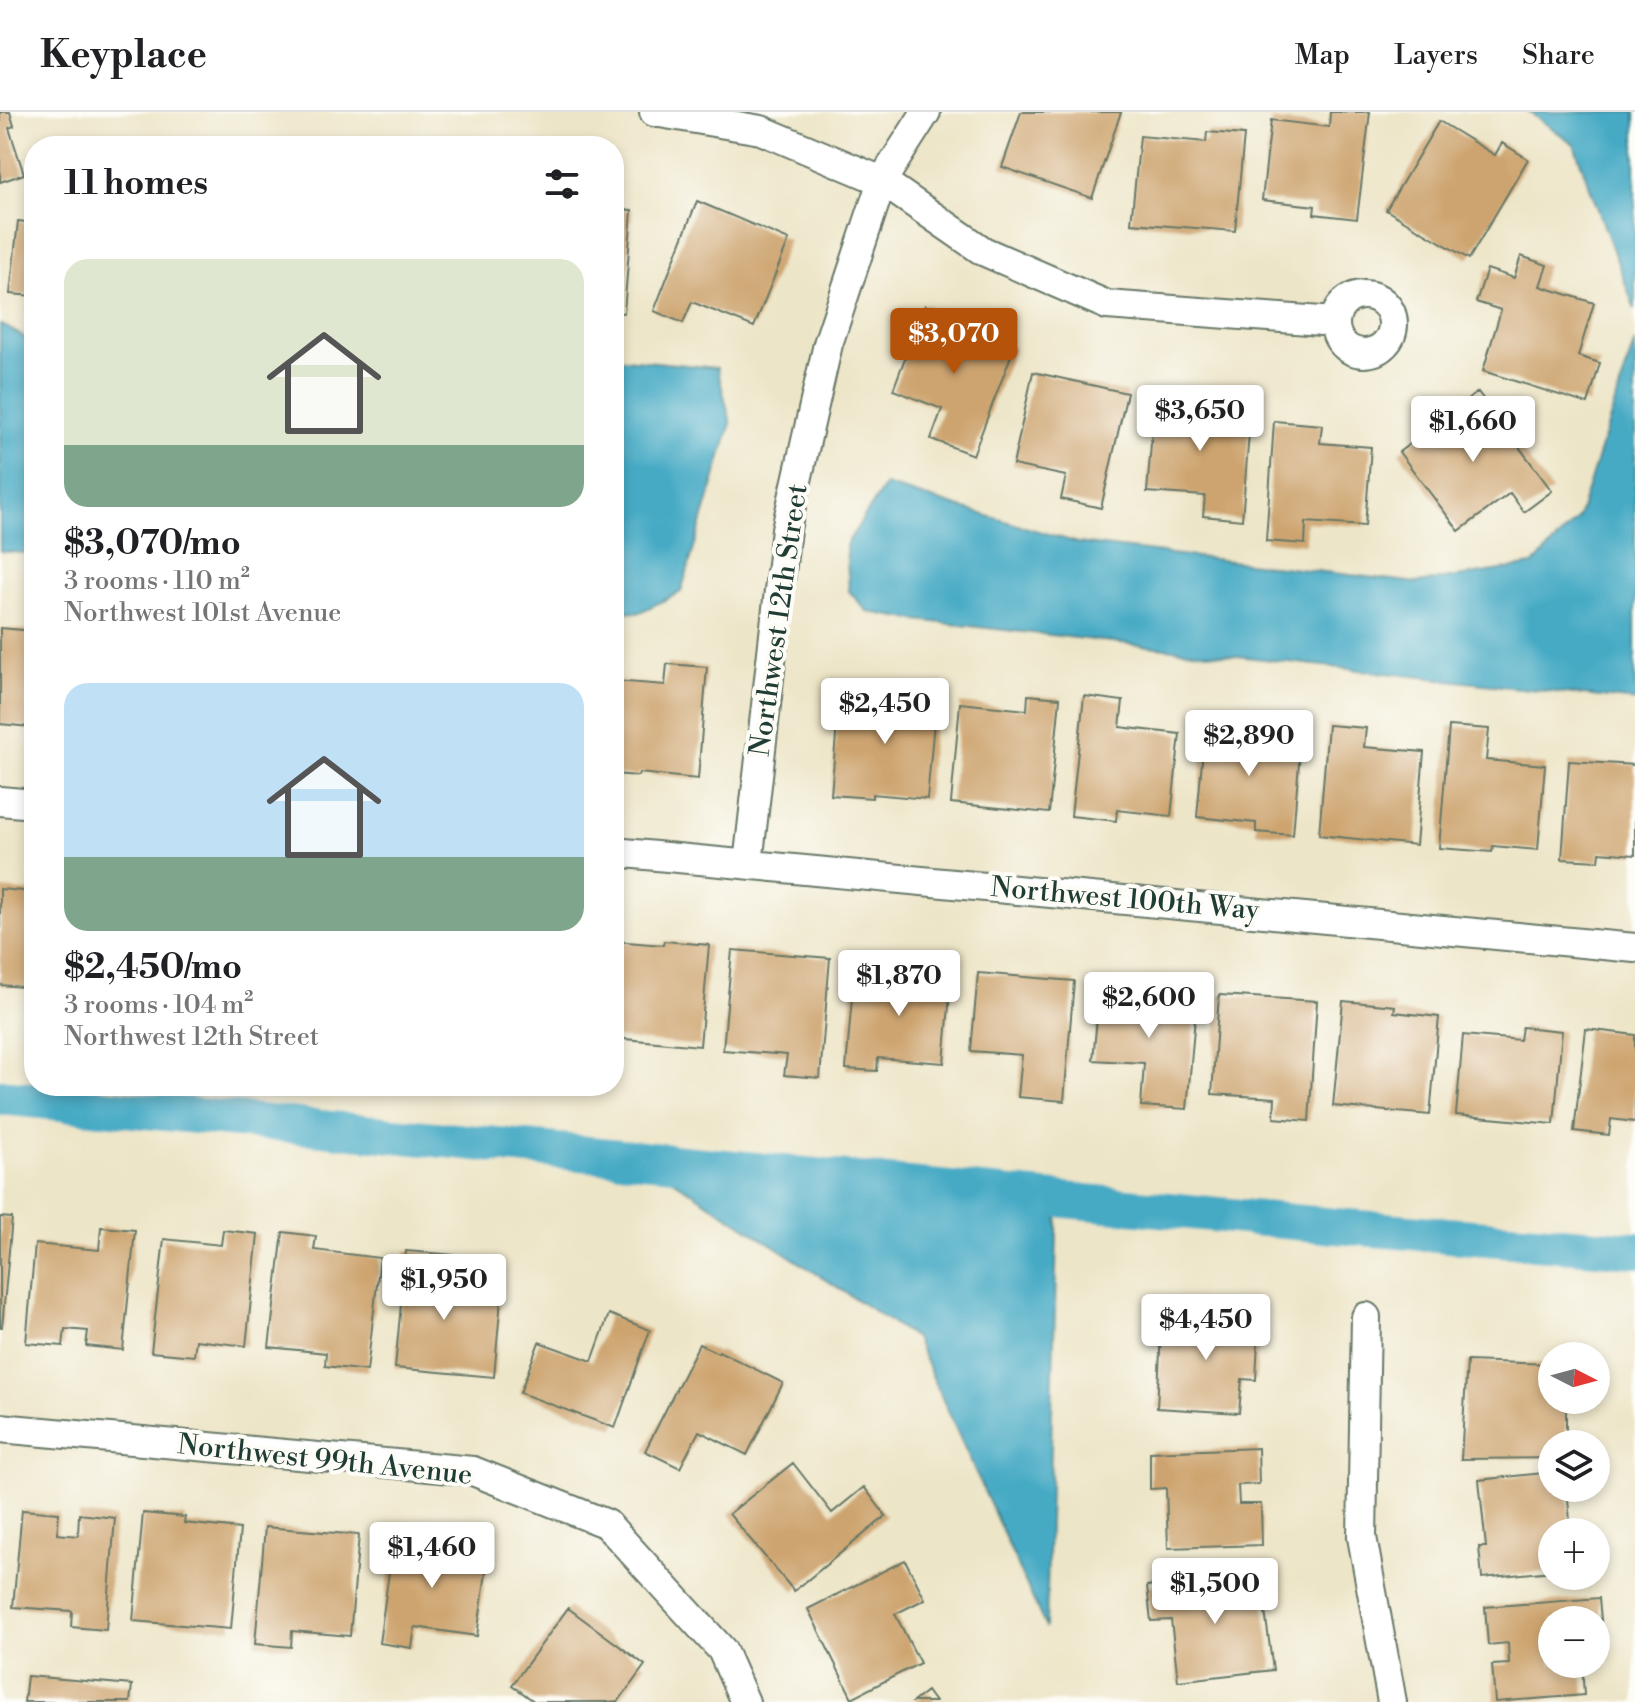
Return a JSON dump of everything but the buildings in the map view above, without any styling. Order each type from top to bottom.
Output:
[{"type":"street","points":[[654,112],[761,130],[882,181],[983,251],[1107,305],[1335,322]]},
{"type":"street","name":"Northwest 12th Street","points":[[748,864],[786,529],[828,344],[882,181],[926,112]]},
{"type":"street","points":[[0,801],[24,803]]},
{"type":"street","name":"Northwest 100th Way","points":[[624,853],[1635,948]]},
{"type":"street","points":[[1366,1317],[1362,1537],[1392,1702]]},
{"type":"street","name":"Northwest 99th Avenue","points":[[0,1428],[473,1471],[607,1524],[722,1650],[745,1702]]},
{"type":"water","points":[[1529,112],[1635,112],[1635,310],[1574,144]]},
{"type":"water","points":[[0,324],[24,337],[24,553],[0,551]]},
{"type":"water","points":[[1635,341],[1635,701],[916,620],[868,612],[849,591],[846,545],[885,485],[1078,543],[1418,583],[1533,565],[1578,518]]},
{"type":"water","points":[[624,359],[717,368],[731,423],[681,592],[638,613],[624,611]]},
{"type":"water","points":[[641,1159],[1058,1199],[1046,1628],[915,1338]]},
{"type":"waterway","points":[[0,1097],[1335,1226],[1635,1250]]}]
